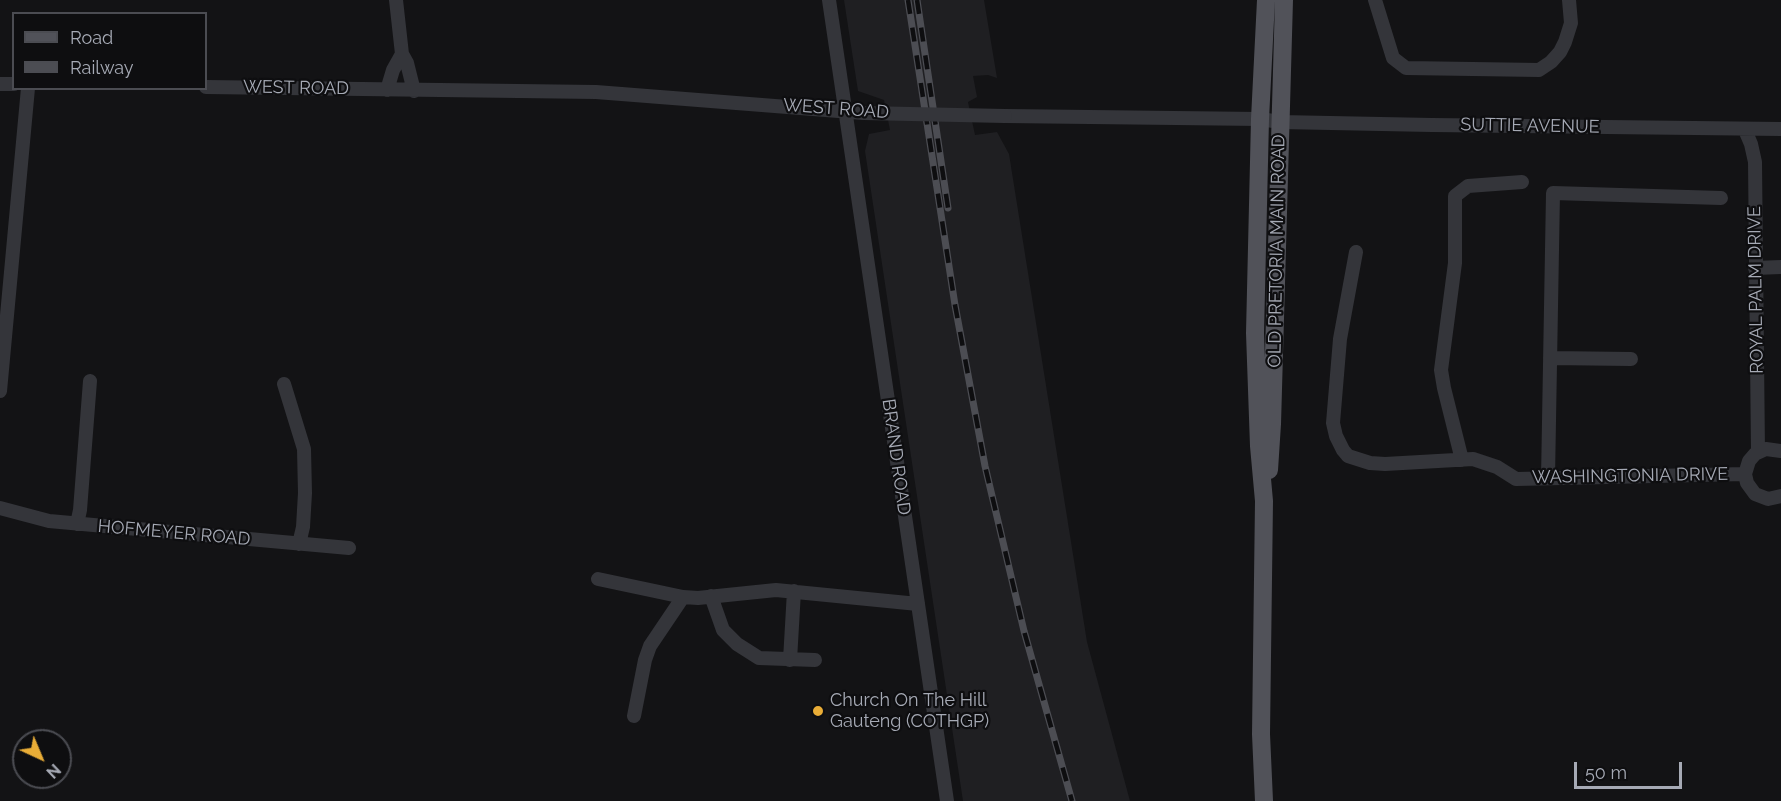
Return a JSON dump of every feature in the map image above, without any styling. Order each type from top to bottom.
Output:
[{"type":"main road","name":"OLD PRETORIA MAIN ROAD","points":[[1264,801],[1261,734],[1264,501],[1259,446],[1255,333],[1260,119],[1266,0]]},
{"type":"main road","name":"OLD PRETORIA MAIN ROAD","points":[[1264,501],[1272,444],[1284,0]]},
{"type":"street","points":[[396,0],[402,54],[407,63],[414,91]]},
{"type":"street","name":"BRAND ROAD","points":[[829,0],[947,801]]},
{"type":"street","points":[[1375,0],[1393,58],[1406,68],[1539,70],[1551,62],[1565,42],[1571,23],[1569,0]]},
{"type":"street","points":[[387,90],[393,70],[402,54]]},
{"type":"street","name":"WEST ROAD","points":[[207,87],[596,92],[864,113],[1260,119]]},
{"type":"street","points":[[0,391],[28,90]]},
{"type":"street","name":"SUTTIE AVENUE","points":[[1260,119],[1280,122],[1781,129]]},
{"type":"street","name":"ROYAL PALM DRIVE","points":[[1745,130],[1754,156],[1758,452]]},
{"type":"street","points":[[1356,252],[1340,339],[1333,423],[1339,443],[1348,456],[1370,463],[1462,460],[1444,388],[1442,370],[1455,263],[1455,196],[1468,186],[1522,182]]},
{"type":"street","points":[[1548,478],[1554,193],[1721,198]]},
{"type":"street","points":[[1755,268],[1781,267]]},
{"type":"street","points":[[1550,358],[1631,359]]},
{"type":"street","points":[[77,524],[90,381]]},
{"type":"street","points":[[284,384],[304,449],[305,493],[303,527],[299,544]]},
{"type":"street","points":[[1781,451],[1770,449],[1758,452],[1749,461],[1745,474],[1749,488],[1755,494],[1768,499],[1781,496]]},
{"type":"street","name":"WASHINGTONIA DRIVE","points":[[1462,460],[1473,459],[1516,478],[1745,474]]},
{"type":"street","name":"HOFMEYER ROAD","points":[[0,508],[32,518],[77,524],[349,548]]},
{"type":"street","points":[[598,579],[683,597],[711,597],[757,591],[794,591],[918,604]]},
{"type":"street","points":[[790,660],[794,591]]},
{"type":"street","points":[[634,716],[645,660],[651,646],[683,597]]},
{"type":"street","points":[[711,597],[723,630],[736,644],[759,658],[815,660]]},
{"type":"shaded area","points":[[844,0],[984,0],[997,78],[988,75],[973,76],[977,97],[968,102],[975,135],[997,132],[1009,154],[1087,642],[1130,801],[963,801],[865,151],[869,134],[890,130],[884,100],[858,91]]},
{"type":"railway","points":[[908,0],[955,305],[985,466],[1024,631],[1072,801]]},
{"type":"railway","points":[[917,0],[948,208]]},
{"type":"place","name":"Church On The Hill Gauteng (COTHGP)","points":[[818,711]]}]
